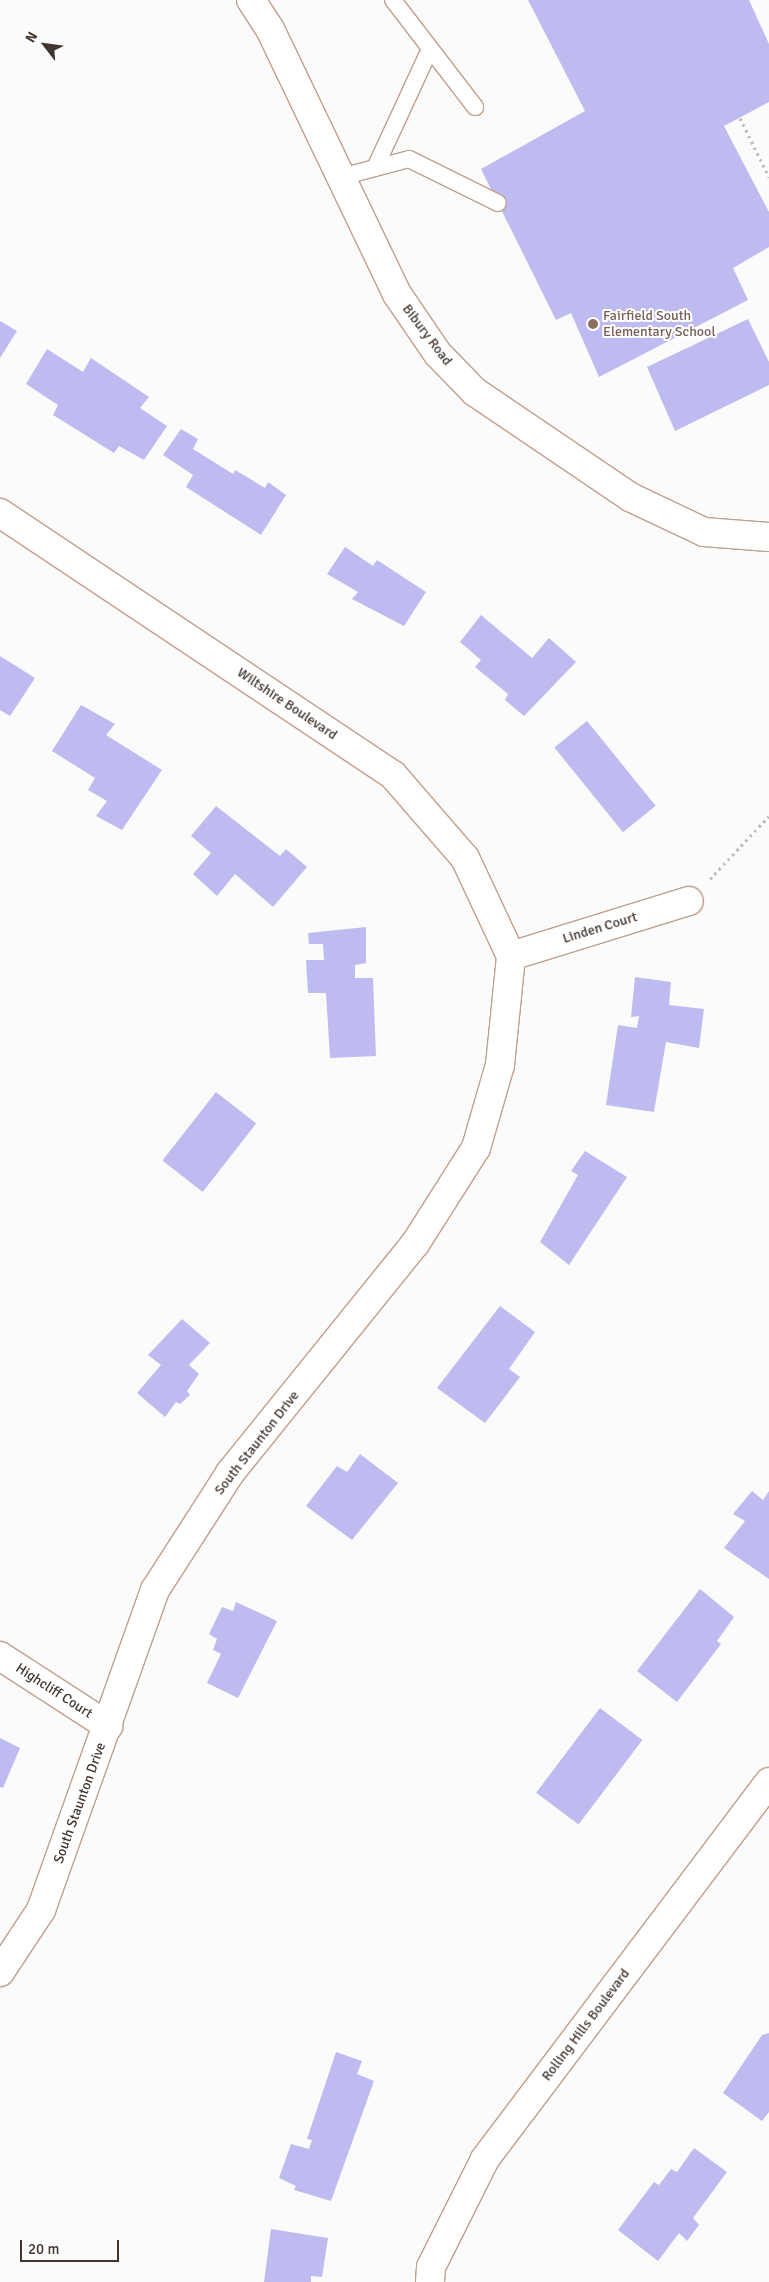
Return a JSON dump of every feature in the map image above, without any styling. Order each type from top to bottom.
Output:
[{"type":"street","name":"Bibury Road","points":[[251,0],[270,29],[397,294],[438,354],[476,392],[630,497],[704,532],[769,537]]},
{"type":"street","name":"Wiltshire Boulevard","points":[[0,512],[393,775],[465,858],[511,956]]},
{"type":"street","name":"Linden Court","points":[[511,956],[689,901]]},
{"type":"street","name":"South Staunton Drive","points":[[0,1972],[41,1910],[155,1590],[230,1473],[415,1244],[476,1148],[500,1065],[511,956]]},
{"type":"street","name":"Highcliff Court","points":[[0,1656],[108,1726]]},
{"type":"street","name":"Rolling Hills Boulevard","points":[[430,2282],[432,2267],[486,2159],[769,1782]]},
{"type":"lane","points":[[393,0],[475,107]]},
{"type":"lane","points":[[375,168],[430,49]]},
{"type":"lane","points":[[340,177],[409,159],[498,203]]},
{"type":"path","points":[[740,118],[769,176]]},
{"type":"path","points":[[689,901],[769,816]]},
{"type":"building","name":"Fairfield South Elementary School","points":[[528,0],[749,0],[769,44],[769,102],[724,126],[769,212],[769,247],[733,268],[748,300],[599,377],[571,313],[556,320],[481,169],[585,111]]},
{"type":"building","points":[[748,319],[769,362],[769,385],[675,431],[647,367]]},
{"type":"building","points":[[0,321],[17,331],[0,358]]},
{"type":"building","points":[[47,349],[83,372],[91,358],[149,397],[140,408],[167,426],[144,460],[119,446],[114,453],[53,415],[58,405],[26,384]]},
{"type":"building","points":[[181,429],[198,439],[193,449],[233,474],[235,470],[265,488],[268,482],[286,495],[261,535],[186,487],[193,475],[163,455]]},
{"type":"building","points":[[345,547],[373,566],[377,560],[426,592],[404,626],[352,599],[358,592],[327,574]]},
{"type":"building","points":[[481,615],[532,658],[549,638],[576,662],[524,716],[505,700],[508,694],[475,667],[481,660],[460,642]]},
{"type":"building","points":[[0,656],[35,678],[10,716],[0,710]]},
{"type":"building","points":[[81,705],[115,724],[106,735],[162,770],[122,830],[96,816],[107,801],[88,790],[95,778],[52,751]]},
{"type":"building","points":[[587,721],[656,806],[623,832],[554,747]]},
{"type":"building","points":[[216,806],[280,856],[286,849],[307,867],[273,907],[235,874],[217,896],[193,874],[211,853],[191,836]]},
{"type":"building","points":[[366,927],[366,963],[355,965],[355,978],[373,978],[376,1056],[330,1058],[326,993],[308,993],[306,960],[324,960],[323,944],[309,944],[308,933]]},
{"type":"building","points":[[635,977],[671,982],[669,1005],[704,1009],[699,1048],[666,1042],[654,1112],[606,1105],[618,1025],[637,1028],[639,1016],[631,1017]]},
{"type":"building","points":[[216,1092],[256,1123],[203,1192],[162,1161]]},
{"type":"building","points":[[585,1151],[627,1177],[569,1265],[540,1242],[578,1175],[571,1171]]},
{"type":"building","points":[[500,1306],[535,1332],[509,1369],[520,1377],[485,1423],[437,1388]]},
{"type":"building","points":[[182,1319],[210,1343],[189,1365],[199,1374],[187,1391],[190,1395],[180,1404],[176,1402],[165,1417],[137,1393],[161,1365],[148,1355]]},
{"type":"building","points":[[360,1454],[398,1483],[352,1540],[306,1506],[337,1466],[347,1472]]},
{"type":"building","points":[[752,1491],[763,1500],[769,1491],[769,1579],[724,1548],[745,1521],[733,1514]]},
{"type":"building","points":[[700,1589],[734,1617],[717,1641],[721,1644],[677,1702],[637,1671]]},
{"type":"building","points":[[236,1602],[277,1621],[238,1698],[207,1683],[221,1654],[213,1650],[217,1639],[209,1634],[222,1607],[233,1611]]},
{"type":"building","points":[[600,1708],[642,1740],[579,1825],[536,1793]]},
{"type":"building","points":[[0,1738],[20,1748],[3,1788],[0,1787]]},
{"type":"building","points":[[769,2033],[769,2112],[762,2121],[723,2093],[762,2035]]},
{"type":"building","points":[[336,2052],[362,2061],[357,2074],[374,2081],[331,2201],[294,2190],[296,2186],[279,2178],[291,2144],[309,2149],[312,2140],[307,2139]]},
{"type":"building","points":[[694,2148],[727,2172],[693,2218],[699,2225],[687,2241],[679,2233],[658,2261],[618,2230],[654,2182],[659,2185],[671,2169],[677,2172]]},
{"type":"building","points":[[271,2229],[328,2238],[322,2277],[311,2276],[311,2282],[264,2282]]},
{"type":"place","name":"Fairfield South Elementary School","points":[[593,324]]}]
